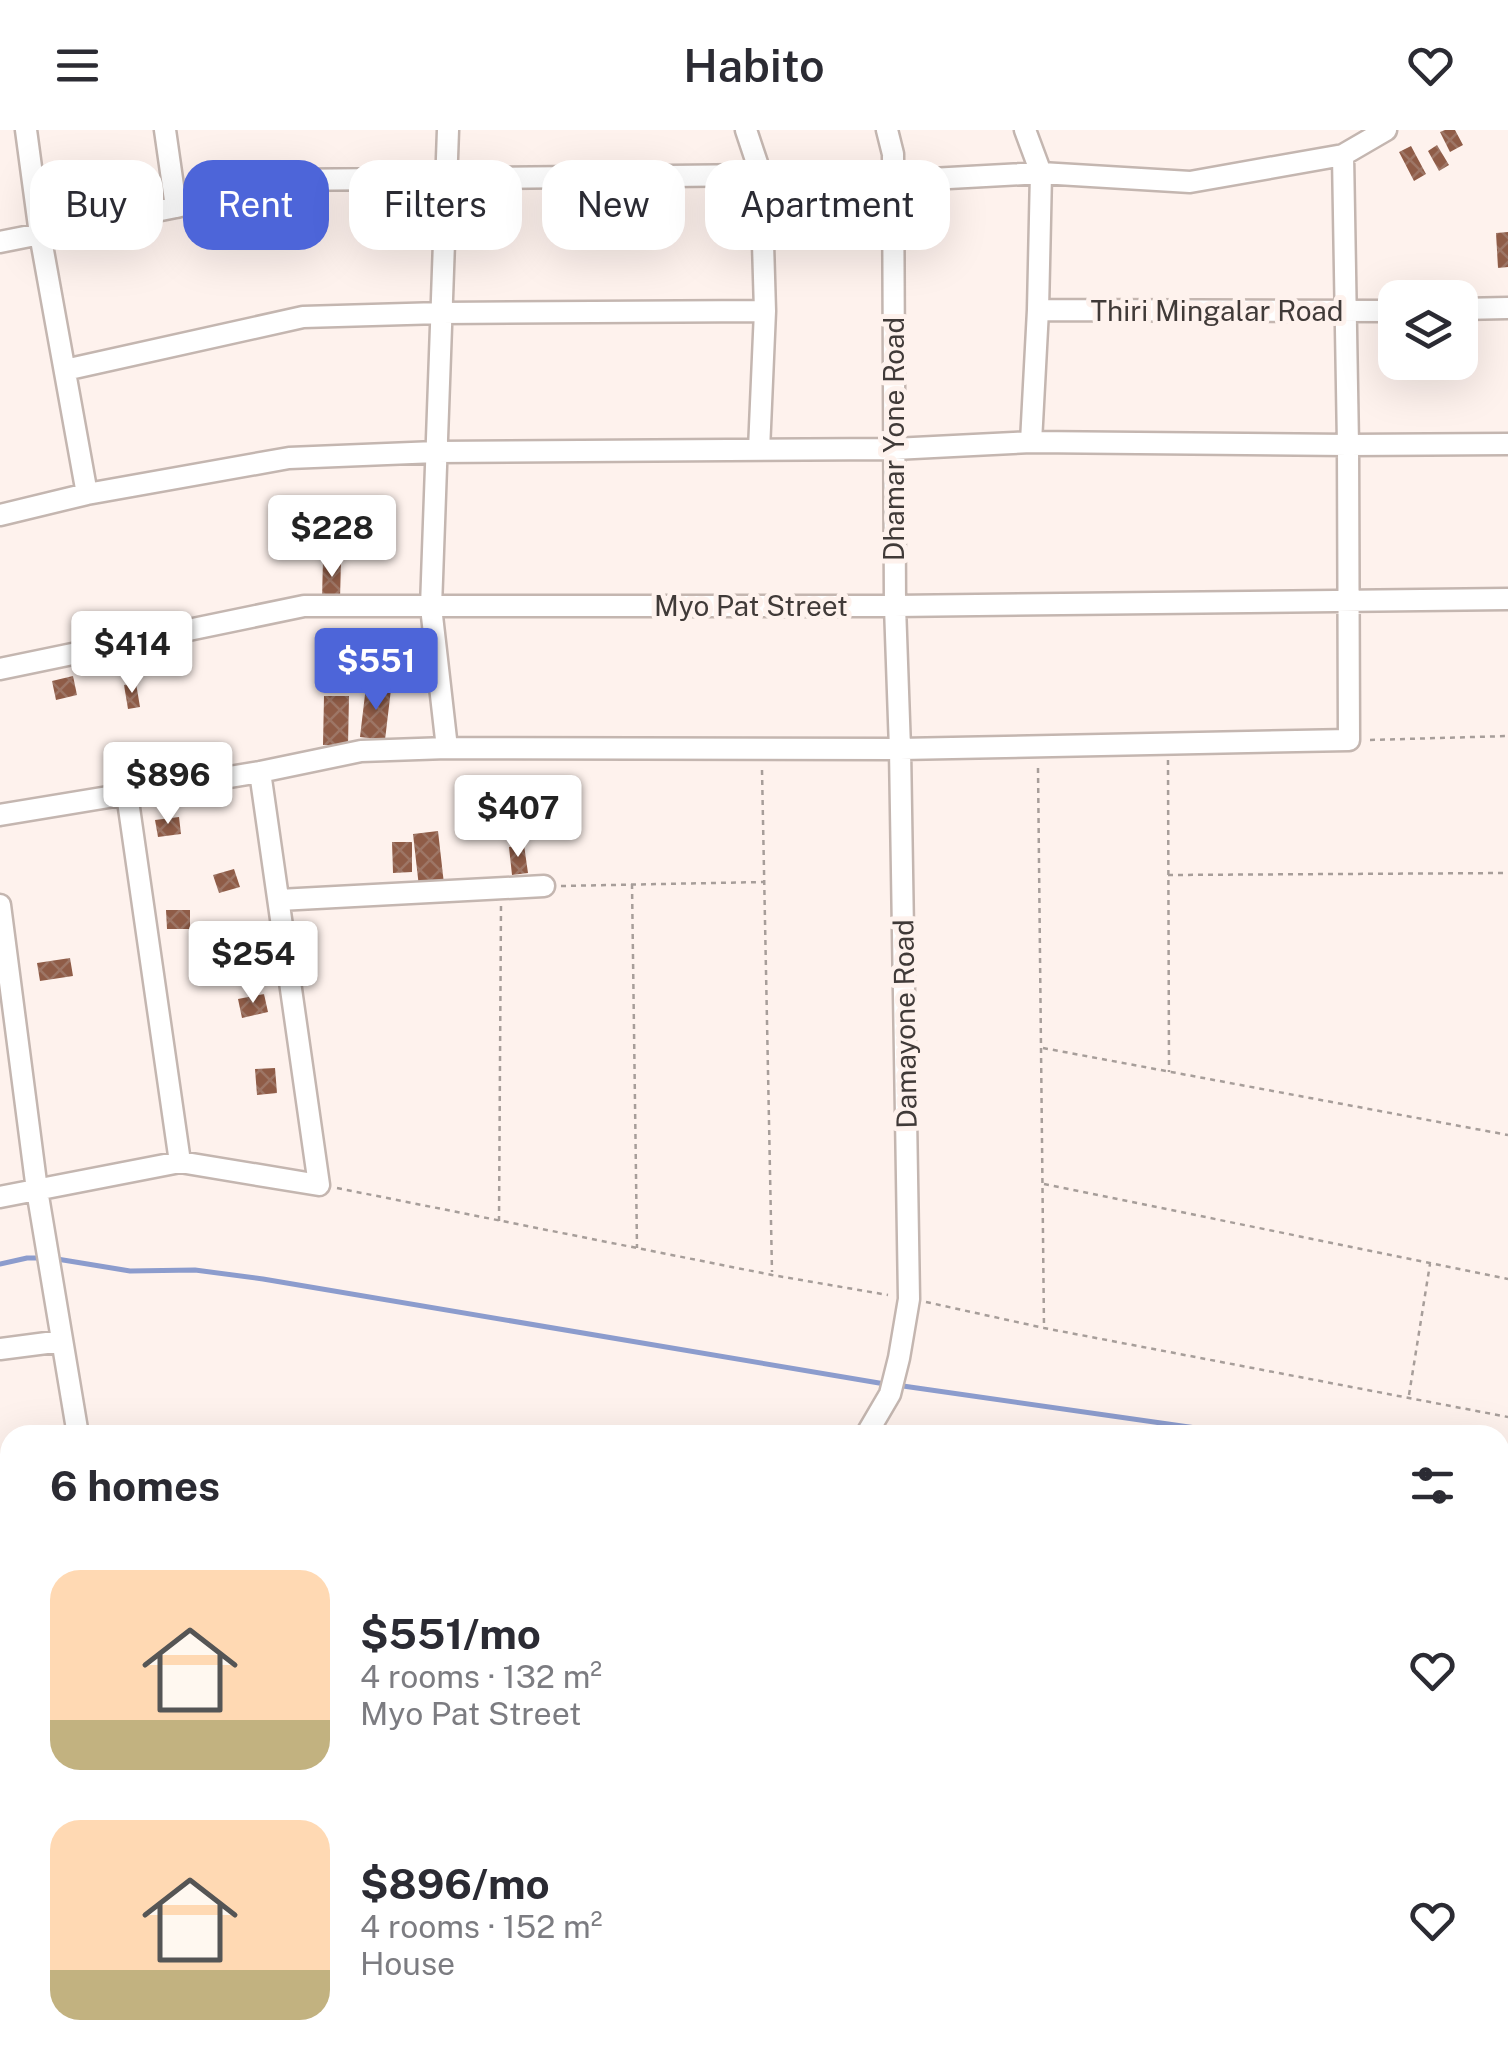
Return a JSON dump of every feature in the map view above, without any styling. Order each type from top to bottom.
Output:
[{"type":"street","points":[[26,130],[30,160]]},
{"type":"street","points":[[165,130],[176,207]]},
{"type":"street","points":[[447,160],[448,130]]},
{"type":"street","points":[[746,130],[756,160]]},
{"type":"street","name":"Dhamar Yone Road","points":[[887,130],[893,160]]},
{"type":"street","points":[[1025,130],[1041,173],[1031,442]]},
{"type":"street","points":[[950,178],[1041,173],[1190,182],[1343,154],[1386,130]]},
{"type":"street","points":[[0,815],[260,772],[361,751],[900,749],[1349,740],[1343,154]]},
{"type":"street","points":[[522,178],[705,176]]},
{"type":"street","points":[[163,210],[284,180],[349,179]]},
{"type":"street","points":[[0,242],[30,236]]},
{"type":"street","points":[[43,250],[87,494]]},
{"type":"street","points":[[443,250],[431,607],[446,748]]},
{"type":"street","points":[[759,450],[763,250]]},
{"type":"street","name":"Dhamar Yone Road","points":[[894,250],[895,606],[900,749]]},
{"type":"street","points":[[1478,309],[1508,308]]},
{"type":"street","name":"Thiri Mingalar Road","points":[[1038,310],[1378,311]]},
{"type":"street","points":[[65,370],[303,317],[764,311]]},
{"type":"street","points":[[0,515],[87,494],[289,458],[436,452],[894,449],[1031,442],[1508,444]]},
{"type":"street","name":"Myo Pat Street","points":[[0,669],[304,606],[895,606],[1508,599]]},
{"type":"street","name":"Damayone Road","points":[[871,1425],[893,1384],[909,1299],[900,749]]},
{"type":"street","points":[[0,1197],[180,1162],[319,1185],[260,772]]},
{"type":"street","points":[[127,794],[180,1162]]},
{"type":"street","points":[[278,900],[544,886]]},
{"type":"street","points":[[0,904],[9,1055],[37,1190],[76,1425]]},
{"type":"street","points":[[0,1349],[62,1341]]},
{"type":"path","points":[[1349,740],[1508,736]]},
{"type":"path","points":[[1168,744],[1169,1072]]},
{"type":"path","points":[[1038,746],[1044,1328]]},
{"type":"path","points":[[762,748],[772,1275]]},
{"type":"path","points":[[1168,875],[1508,873]]},
{"type":"path","points":[[544,886],[764,882]]},
{"type":"path","points":[[632,884],[637,1248]]},
{"type":"path","points":[[499,1220],[502,888]]},
{"type":"path","points":[[1041,1048],[1508,1135]]},
{"type":"path","points":[[1043,1183],[1508,1279]]},
{"type":"path","points":[[1409,1398],[1430,1263]]},
{"type":"building","points":[[1455,130],[1463,145],[1450,152],[1440,132]]},
{"type":"building","points":[[1437,145],[1449,165],[1439,171],[1428,151]]},
{"type":"building","points":[[1411,146],[1426,174],[1414,181],[1399,152]]},
{"type":"building","points":[[1508,232],[1508,267],[1498,268],[1496,233]]},
{"type":"building","points":[[323,559],[341,560],[340,600],[322,599]]},
{"type":"building","points":[[73,676],[77,695],[56,700],[52,681]]},
{"type":"building","points":[[136,683],[140,707],[128,709],[124,685]]},
{"type":"building","points":[[366,686],[391,689],[385,740],[360,737]]},
{"type":"building","points":[[324,696],[349,696],[348,746],[323,745]]},
{"type":"building","points":[[146,743],[147,758],[129,759],[129,744]]},
{"type":"building","points":[[545,777],[548,811],[531,812],[528,778]]},
{"type":"building","points":[[179,817],[181,834],[158,837],[155,820]]},
{"type":"building","points":[[438,831],[444,884],[419,887],[413,834]]},
{"type":"building","points":[[392,842],[412,842],[412,872],[393,873]]},
{"type":"building","points":[[524,845],[528,873],[512,875],[509,847]]},
{"type":"building","points":[[234,869],[240,887],[219,893],[213,875]]},
{"type":"building","points":[[166,910],[190,910],[190,929],[167,929]]},
{"type":"building","points":[[70,958],[73,976],[40,981],[37,963]]},
{"type":"building","points":[[264,994],[268,1012],[242,1018],[238,999]]},
{"type":"building","points":[[275,1068],[277,1093],[257,1095],[255,1069]]},
{"type":"waterway","points":[[0,1264],[41,1258]]},
{"type":"waterway","points":[[57,1259],[130,1271],[195,1270],[263,1279],[885,1384]]},
{"type":"waterway","points":[[896,1385],[1175,1425]]}]
